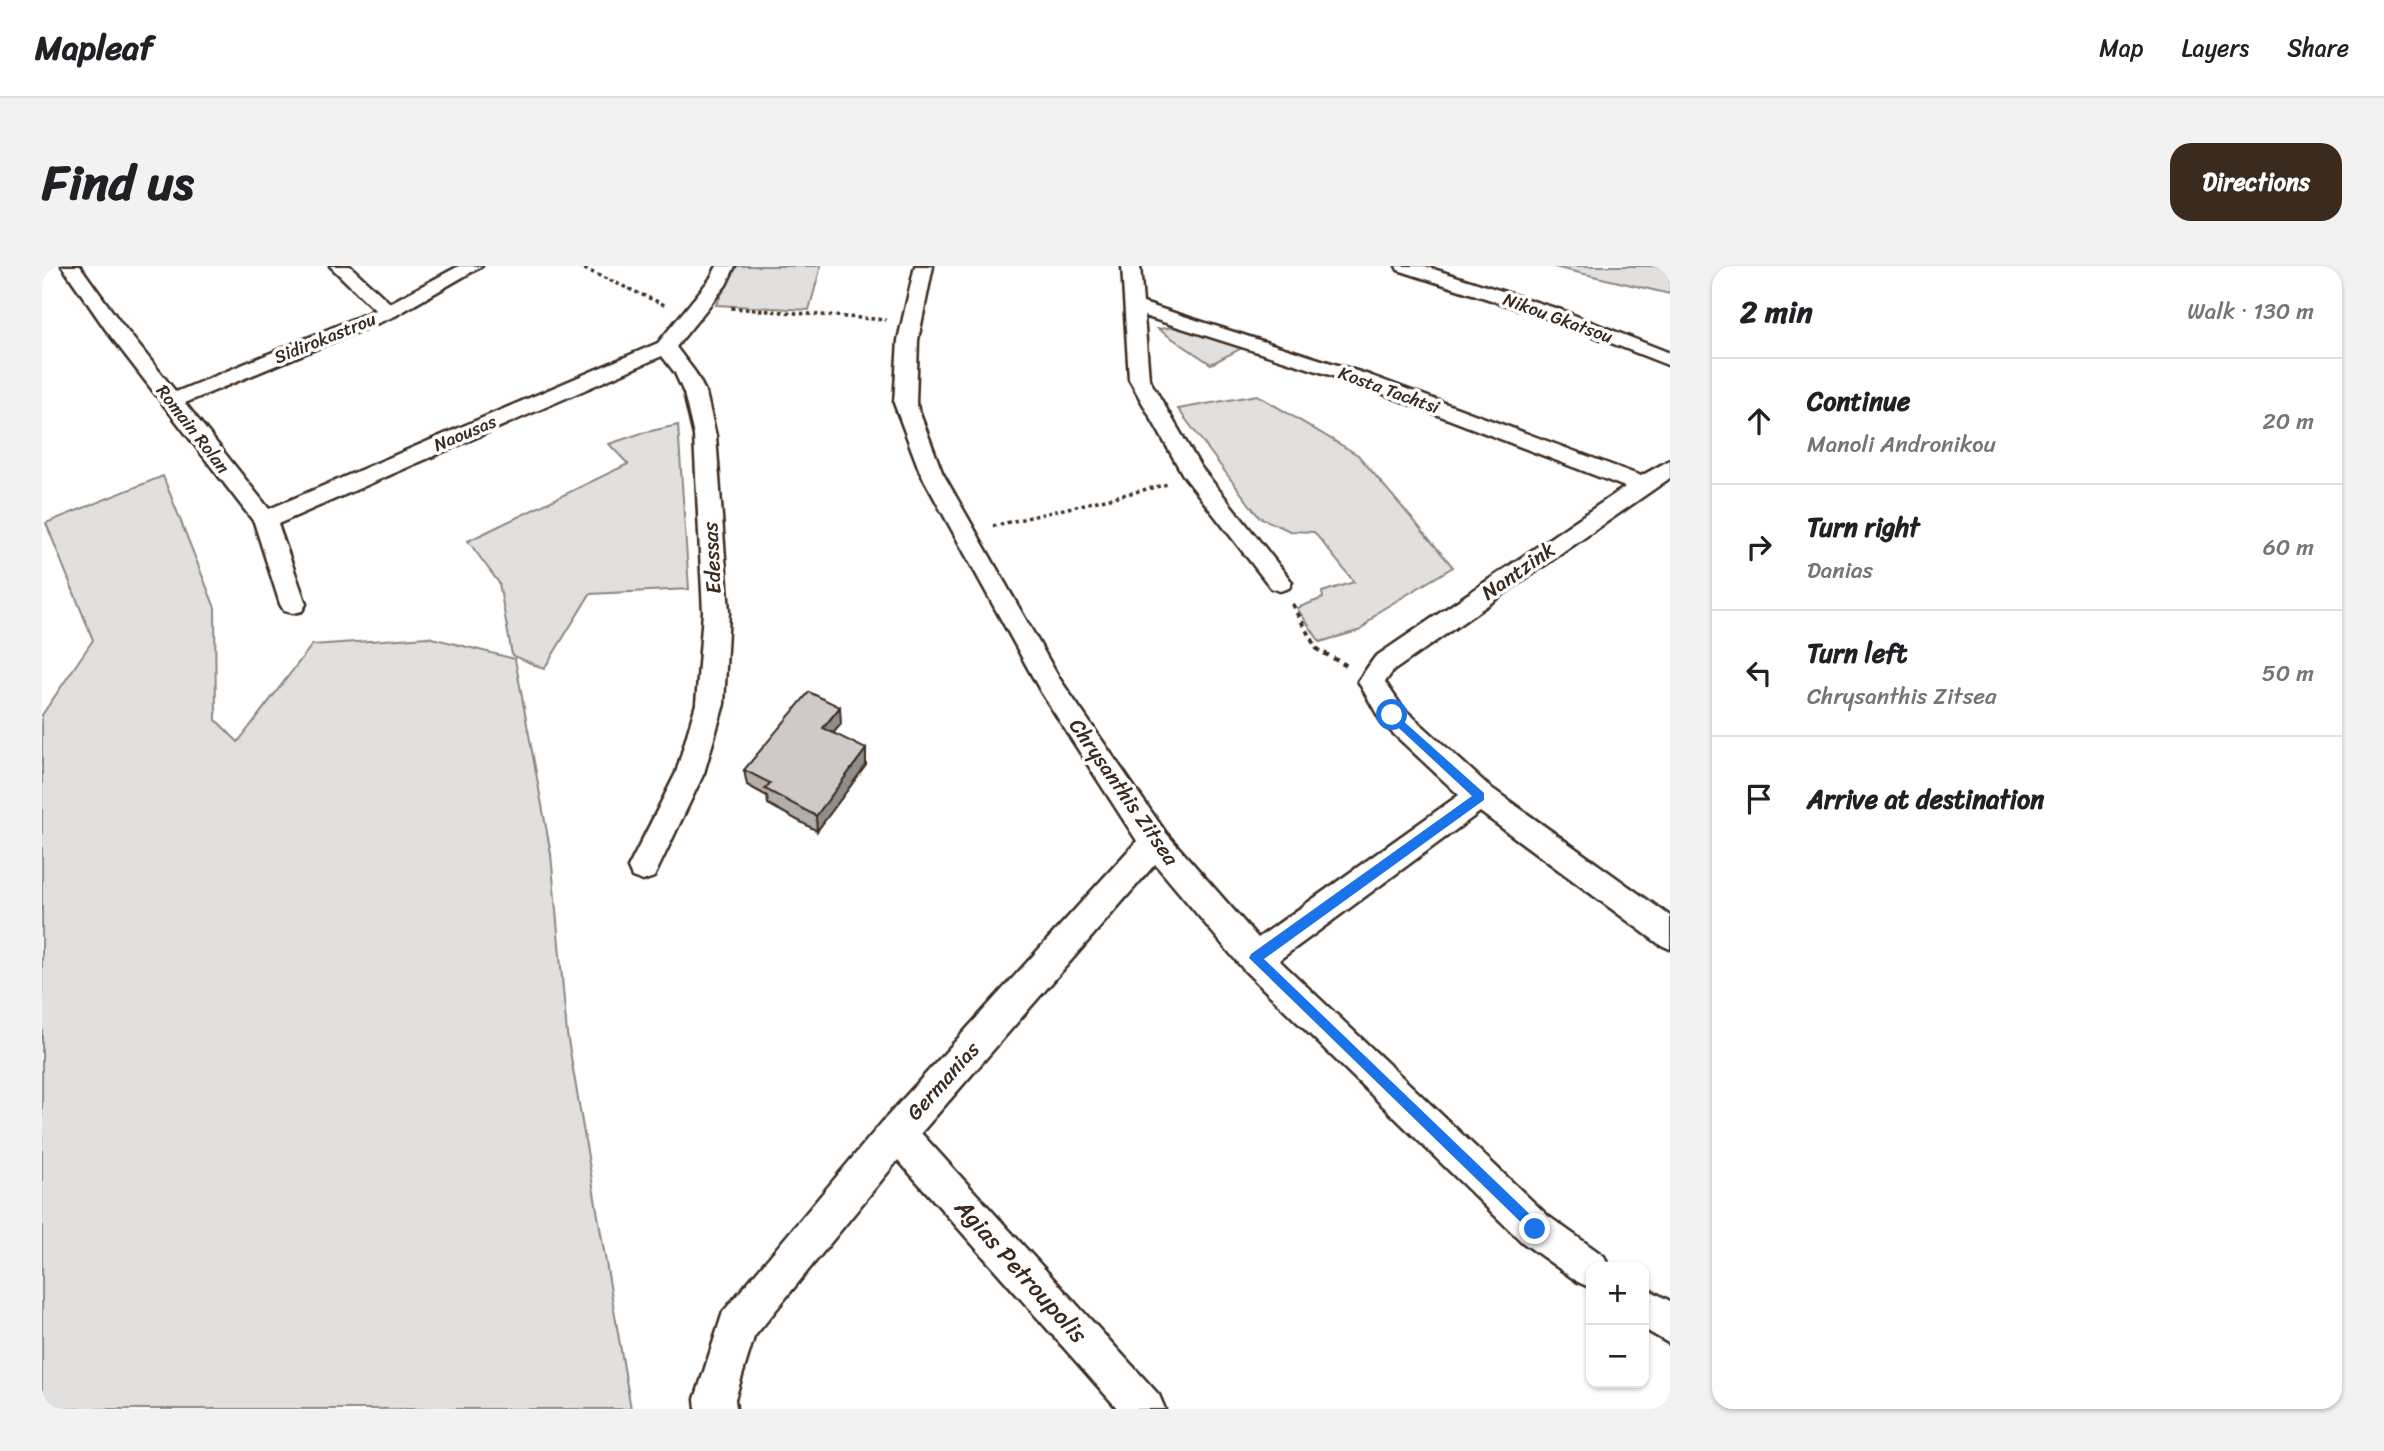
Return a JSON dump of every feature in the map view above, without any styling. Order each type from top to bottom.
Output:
[{"type":"street","name":"Romain Rolan","points":[[71,266],[113,326],[265,520],[293,604]]},
{"type":"street","points":[[339,266],[388,312]]},
{"type":"street","name":"Sidirokastrou","points":[[172,401],[388,312],[473,266]]},
{"type":"street","points":[[665,347],[719,281],[726,266]]},
{"type":"street","name":"Chrysanthis Zitsea","points":[[924,266],[908,340],[905,403],[931,472],[1050,685],[1155,842],[1255,958],[1535,1229],[1586,1265]]},
{"type":"street","points":[[1130,266],[1139,379],[1196,477],[1280,582]]},
{"type":"street","name":"Nikou Gkatsou","points":[[1405,266],[1554,314],[1670,360]]},
{"type":"street","name":"Kosta Tachtsi","points":[[1132,306],[1362,379],[1641,485]]},
{"type":"street","name":"Naousas","points":[[265,520],[665,347]]},
{"type":"street","name":"Edessas","points":[[643,867],[690,774],[710,704],[716,612],[705,436],[695,393],[685,372],[665,347]]},
{"type":"street","name":"Nantzink","points":[[1371,681],[1384,664],[1670,467]]},
{"type":"street","points":[[1371,681],[1392,715],[1480,796],[1670,934]]},
{"type":"street","points":[[1255,958],[1480,796]]},
{"type":"street","name":"Germanias","points":[[716,1409],[715,1399],[737,1326],[897,1133],[1155,842]]},
{"type":"street","name":"Agias Petroupolis","points":[[897,1133],[1144,1409]]},
{"type":"street","points":[[1649,1309],[1670,1324]]},
{"type":"path","points":[[578,266],[694,311],[911,321]]},
{"type":"path","points":[[965,533],[1196,477]]},
{"type":"path","points":[[1280,582],[1317,649],[1371,681]]},
{"type":"shaded area","points":[[735,266],[821,266],[809,310],[716,305]]},
{"type":"shaded area","points":[[1550,266],[1670,266],[1670,294]]},
{"type":"shaded area","points":[[1177,327],[1242,348],[1211,364],[1158,329]]},
{"type":"shaded area","points":[[1257,395],[1358,455],[1453,567],[1378,612],[1361,630],[1320,642],[1297,608],[1323,598],[1322,592],[1354,582],[1314,532],[1290,531],[1259,517],[1178,409]]},
{"type":"shaded area","points":[[678,425],[689,589],[590,594],[544,669],[512,655],[499,583],[468,541],[628,464],[609,444]]},
{"type":"shaded area","points":[[163,476],[215,608],[216,720],[238,742],[312,645],[428,637],[515,659],[551,854],[567,1034],[631,1409],[42,1409],[42,715],[93,640],[46,523]]},
{"type":"building","points":[[809,692],[840,707],[823,728],[866,749],[816,816],[765,789],[770,783],[744,770]]},
{"type":"route","points":[[1392,715],[1480,796],[1255,958],[1535,1229]]}]
